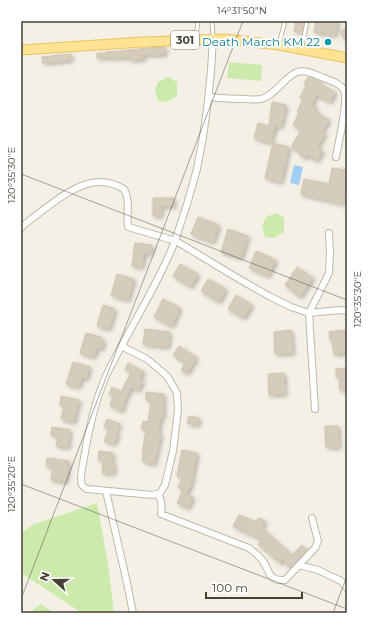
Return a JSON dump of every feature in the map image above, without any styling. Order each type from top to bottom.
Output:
[{"type":"main road","name":"301","points":[[21,50],[143,42],[226,39],[279,45],[347,58]]},
{"type":"street","points":[[121,346],[147,359],[167,376],[177,393],[178,410],[173,451],[165,485],[158,494],[106,492],[87,489],[82,485],[81,479],[86,446],[96,405],[105,378],[121,346],[156,281],[176,241],[188,202],[197,169],[204,131],[212,68],[213,39]]},
{"type":"street","points":[[209,97],[261,99],[268,96],[293,74],[299,71],[317,75],[339,84],[346,95],[336,157]]},
{"type":"street","points":[[21,228],[71,190],[85,184],[101,182],[116,185],[124,189],[128,202],[128,227],[176,241],[269,296],[291,307],[309,313],[340,310],[347,311]]},
{"type":"street","points":[[315,409],[309,313],[329,272],[329,233]]},
{"type":"street","points":[[106,492],[126,575],[133,613]]},
{"type":"street","points":[[158,494],[162,505],[161,514],[249,548],[257,554],[271,576],[277,580],[285,580],[315,548],[318,541],[312,518]]},
{"type":"street","points":[[299,565],[318,570],[341,581],[347,588]]},
{"type":"lane","points":[[196,40],[198,21]]},
{"type":"lane","points":[[212,21],[213,39]]},
{"type":"lane","points":[[279,45],[285,21]]},
{"type":"lane","points":[[302,49],[307,21]]},
{"type":"green space","points":[[229,62],[262,65],[261,81],[227,78]]},
{"type":"green space","points":[[168,77],[177,82],[177,96],[167,102],[158,101],[155,90],[158,82]]},
{"type":"green space","points":[[276,213],[284,218],[284,232],[274,238],[265,237],[262,226],[266,217]]},
{"type":"green space","points":[[97,503],[108,564],[114,613],[82,613],[21,573],[21,533],[34,524]]},
{"type":"green space","points":[[41,604],[54,613],[29,613]]},
{"type":"water","points":[[294,165],[303,167],[299,185],[290,183]]},
{"type":"building","points":[[296,21],[304,21],[302,32],[294,31]]},
{"type":"building","points":[[316,21],[338,21],[335,35],[314,32]]},
{"type":"building","points":[[347,27],[347,43],[340,32]]},
{"type":"building","points":[[165,47],[165,54],[143,55],[144,59],[130,60],[130,57],[97,58],[97,53]]},
{"type":"building","points":[[71,54],[71,60],[43,63],[42,57]]},
{"type":"building","points":[[308,77],[321,82],[320,84],[335,92],[330,102],[316,95],[312,105],[316,107],[314,111],[329,120],[322,131],[325,133],[317,148],[323,151],[317,161],[307,155],[306,158],[299,154],[301,152],[291,147],[301,130],[293,125],[299,113],[297,112],[303,99],[300,98],[306,85],[304,84]]},
{"type":"building","points":[[272,102],[286,105],[281,127],[275,126],[271,143],[254,138],[258,123],[269,126]]},
{"type":"building","points":[[273,143],[289,147],[281,182],[265,178]]},
{"type":"building","points":[[332,168],[347,170],[347,182],[343,204],[301,194],[304,179],[329,184]]},
{"type":"building","points":[[153,198],[174,198],[174,206],[161,206],[161,216],[153,216]]},
{"type":"building","points":[[198,217],[219,225],[213,242],[191,234]]},
{"type":"building","points":[[228,229],[248,236],[241,258],[221,252]]},
{"type":"building","points":[[135,243],[152,245],[150,254],[144,253],[142,267],[132,266]]},
{"type":"building","points":[[256,251],[276,260],[268,276],[249,268]]},
{"type":"building","points":[[180,264],[198,274],[191,287],[173,276]]},
{"type":"building","points":[[297,267],[313,278],[300,297],[285,285]]},
{"type":"building","points":[[117,274],[134,279],[128,300],[111,295]]},
{"type":"building","points":[[208,279],[226,289],[219,302],[201,291]]},
{"type":"building","points":[[236,295],[252,305],[244,318],[228,309]]},
{"type":"building","points":[[163,299],[180,308],[172,326],[154,317]]},
{"type":"building","points":[[103,305],[115,309],[109,329],[97,326]]},
{"type":"building","points":[[145,329],[170,332],[168,347],[143,344]]},
{"type":"building","points":[[291,330],[293,353],[275,354],[274,332]]},
{"type":"building","points":[[345,330],[346,353],[334,354],[329,332]]},
{"type":"building","points":[[86,333],[101,337],[100,339],[104,341],[102,349],[97,347],[94,357],[80,353]]},
{"type":"building","points":[[179,346],[197,358],[187,373],[181,370],[185,363],[173,355]]},
{"type":"building","points":[[73,362],[90,367],[86,379],[82,377],[79,387],[66,384]]},
{"type":"building","points":[[128,363],[144,372],[139,379],[143,381],[138,391],[131,387],[122,411],[110,406],[113,396],[109,394],[112,387],[121,392],[131,372],[125,369]]},
{"type":"building","points":[[347,368],[347,390],[340,390],[339,377],[336,377],[336,369]]},
{"type":"building","points":[[284,373],[285,394],[269,395],[268,374]]},
{"type":"building","points":[[146,392],[164,394],[163,417],[161,417],[158,433],[161,434],[154,464],[142,461],[146,430],[141,429],[143,421],[148,422],[151,401],[146,400]]},
{"type":"building","points":[[61,396],[79,400],[74,422],[61,419],[64,406],[60,405]]},
{"type":"building","points":[[189,416],[199,418],[198,425],[187,423]]},
{"type":"building","points":[[107,419],[120,424],[116,433],[118,434],[114,444],[104,441],[109,429],[104,427]]},
{"type":"building","points":[[325,426],[338,426],[339,447],[326,447]]},
{"type":"building","points":[[52,427],[70,430],[68,447],[56,446],[58,436],[51,435]]},
{"type":"building","points":[[182,450],[197,453],[191,485],[186,494],[193,497],[188,508],[177,503],[183,490],[178,487],[183,477],[177,476]]},
{"type":"building","points":[[99,451],[113,453],[112,463],[114,463],[114,473],[102,473],[103,460],[98,460]]},
{"type":"building","points":[[47,458],[69,461],[66,482],[51,480],[53,467],[46,466]]},
{"type":"building","points":[[239,515],[256,522],[258,518],[265,521],[262,528],[292,555],[302,545],[307,550],[290,568],[283,560],[280,563],[258,544],[263,540],[233,526]]},
{"type":"place","name":"Death March KM 22","points":[[328,42]]}]
